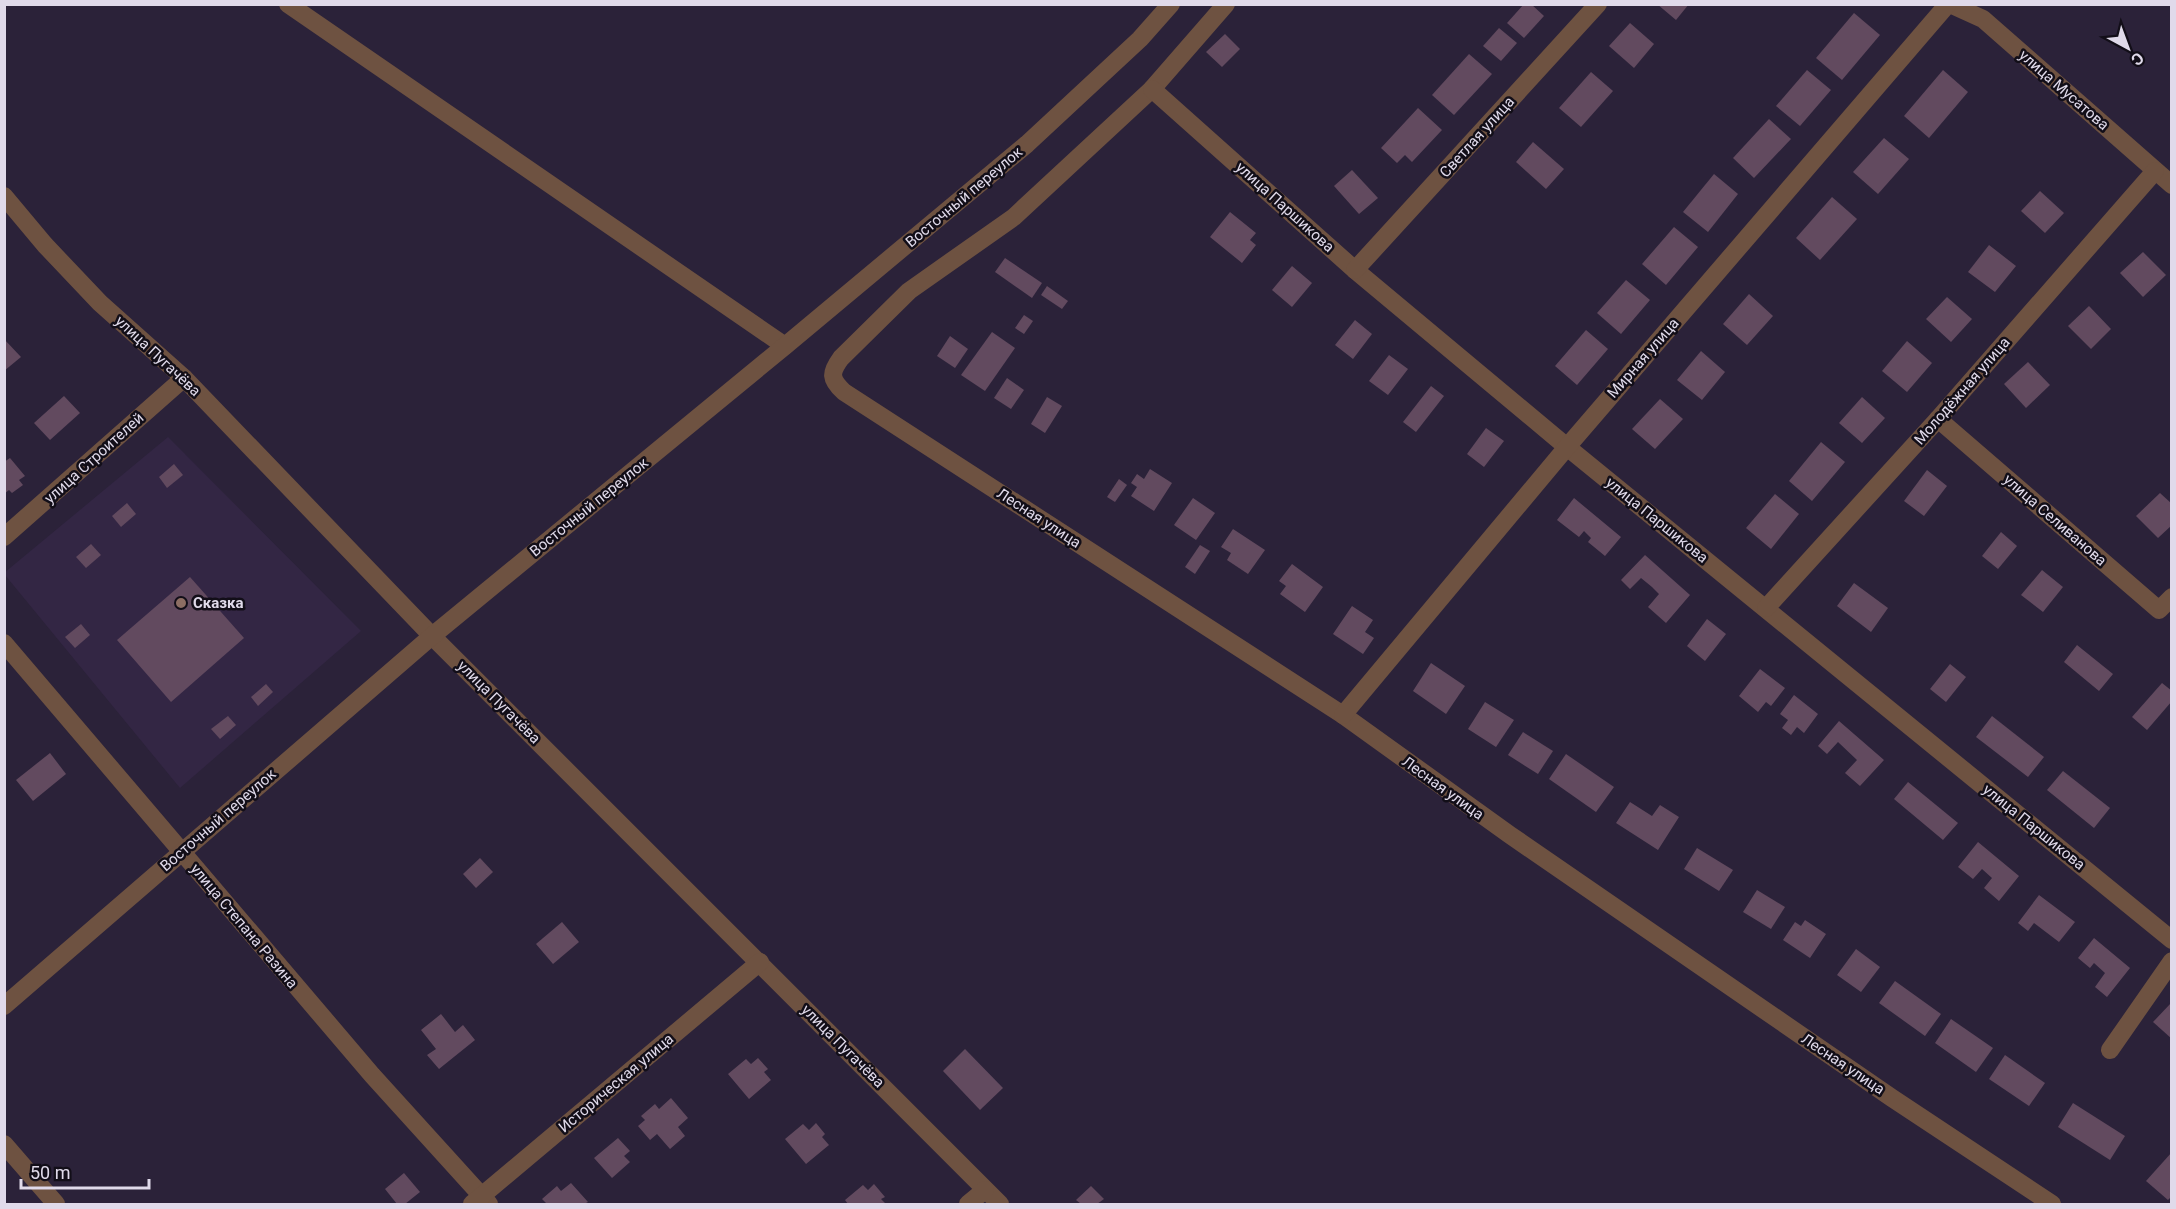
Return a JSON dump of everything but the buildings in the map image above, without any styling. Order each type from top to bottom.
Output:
[{"type":"street","points":[[288,4],[785,346]]},
{"type":"street","name":"Восточный переулок","points":[[4,1006],[432,636],[1027,144],[1140,39],[1171,4]]},
{"type":"street","points":[[1152,89],[1226,4]]},
{"type":"street","name":"Светлая улица","points":[[1355,270],[1598,4]]},
{"type":"street","name":"улица Мусатова","points":[[1949,4],[1983,19],[2172,185]]},
{"type":"street","name":"Мирная улица","points":[[1343,716],[1567,447],[1949,4]]},
{"type":"street","name":"улица Паршикова","points":[[1152,89],[1355,270],[1567,447],[2172,940]]},
{"type":"street","name":"Лесная улица","points":[[1152,89],[1014,217],[909,291],[841,358],[835,367],[833,376],[836,384],[844,392],[1343,716],[1520,842],[1892,1098],[2052,1204]]},
{"type":"street","name":"Молодёжная улица","points":[[1766,608],[1938,419],[2155,171]]},
{"type":"street","name":"улица Пугачёва","points":[[4,196],[45,246],[100,303],[184,378],[432,636],[760,962],[999,1204]]},
{"type":"street","name":"улица Строителей","points":[[4,537],[184,378]]},
{"type":"street","name":"улица Селиванова","points":[[1938,419],[2159,610],[2172,597]]},
{"type":"street","name":"улица Степана Разина","points":[[4,643],[481,1202]]},
{"type":"street","points":[[2110,1050],[2172,961]]},
{"type":"street","name":"Историческая улица","points":[[481,1202],[760,962]]},
{"type":"street","points":[[4,1144],[56,1204]]},
{"type":"street","points":[[968,1204],[985,1190]]},
{"type":"shaded area","name":"Сказка","points":[[168,437],[361,631],[180,788],[4,573]]},
{"type":"place","name":"Сказка","points":[[181,603]]}]
